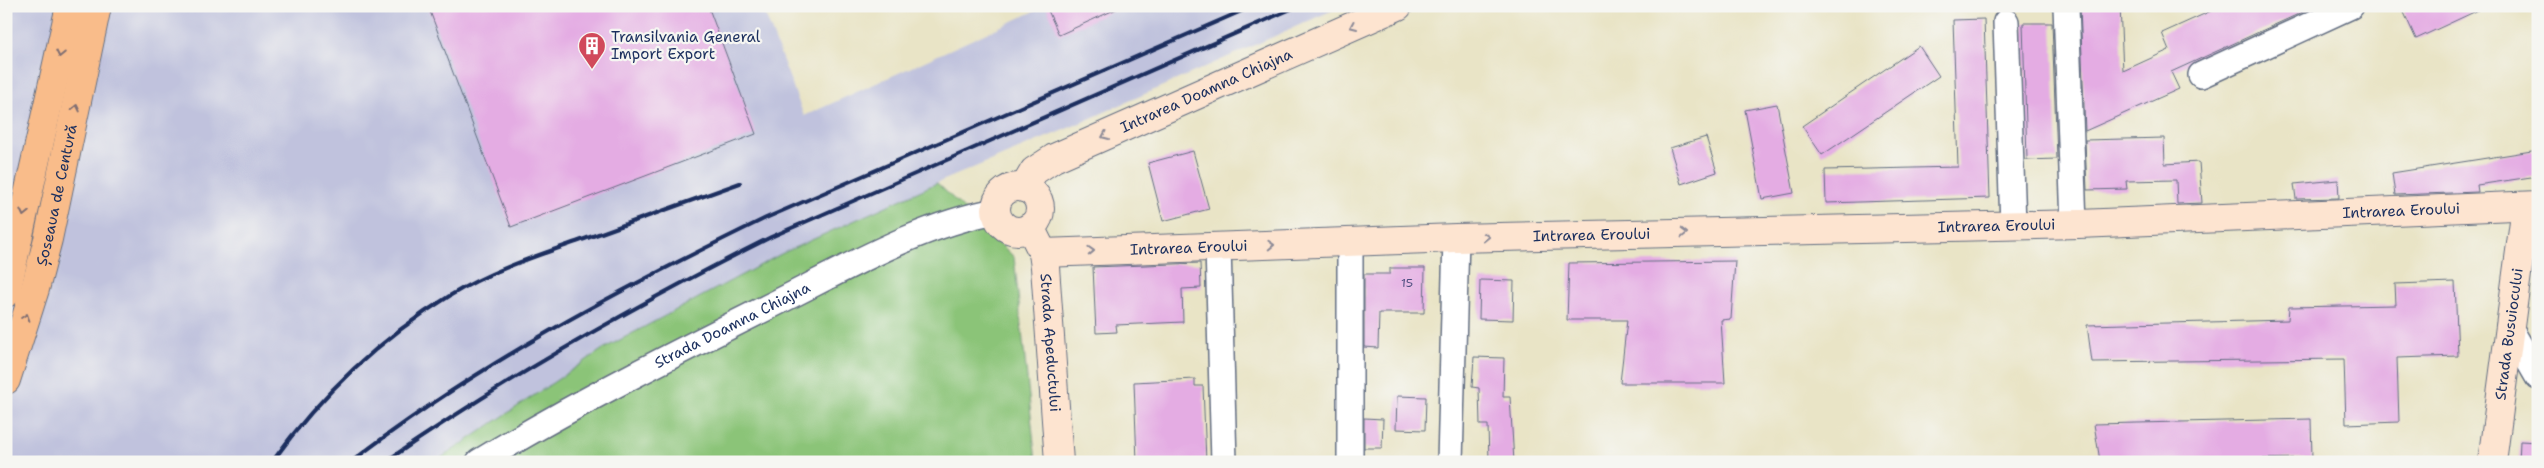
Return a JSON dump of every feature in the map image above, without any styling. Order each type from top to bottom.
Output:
[{"type":"main road","name":"Șoseaua de Centură","points":[[6,292],[70,6]]},
{"type":"main road","name":"Șoseaua de Centură","points":[[6,380],[48,240],[97,6]]},
{"type":"street","name":"Intrarea Doamna Chiajna","points":[[1024,188],[1034,172],[1054,158],[1398,6]]},
{"type":"street","points":[[2066,6],[2074,224]]},
{"type":"street","points":[[2201,75],[2351,6]]},
{"type":"street","points":[[2006,22],[2013,225]]},
{"type":"street","points":[[1010,188],[1024,188],[1035,196],[1040,209],[1035,222],[1030,227],[1024,230],[1011,230],[1000,223],[996,204],[1004,192],[1010,188]]},
{"type":"street","name":"Intrarea Eroului","points":[[1043,252],[1456,238],[2074,224],[2532,206]]},
{"type":"street","name":"Strada Busuiocului","points":[[2492,462],[2509,327],[2532,206]]},
{"type":"street","name":"Strada Doamna Chiajna","points":[[479,462],[635,374],[840,271],[947,223],[996,211]]},
{"type":"street","name":"Strada Apeductului","points":[[1030,227],[1043,252],[1058,462]]},
{"type":"street","points":[[1450,462],[1456,238]]},
{"type":"street","points":[[1350,241],[1350,462]]},
{"type":"street","points":[[1218,247],[1224,462]]},
{"type":"street","points":[[2509,327],[2538,377]]},
{"type":"shaded area","points":[[6,6],[762,6],[804,116],[1035,11],[1034,6],[1342,6],[1071,127],[937,183],[783,253],[603,349],[435,462],[6,462]]},
{"type":"green space","points":[[937,183],[1014,257],[1036,462],[435,462],[603,349],[783,253]]},
{"type":"building","name":"Transilvania General Import Export","points":[[428,6],[708,6],[756,134],[511,227]]},
{"type":"building","points":[[1046,6],[1123,6],[1059,35]]},
{"type":"building","points":[[2080,6],[2120,6],[2123,71],[2169,50],[2162,33],[2222,6],[2316,6],[2171,72],[2179,89],[2085,131]]},
{"type":"building","points":[[2401,6],[2487,6],[2416,39]]},
{"type":"building","points":[[1984,19],[1990,198],[1826,203],[1825,170],[1958,167],[1953,20]]},
{"type":"building","points":[[2023,23],[2052,23],[2057,159],[2027,160]]},
{"type":"building","points":[[1919,46],[1939,76],[1822,155],[1802,126]]},
{"type":"building","points":[[1777,104],[1794,193],[1762,199],[1745,110]]},
{"type":"building","points":[[1706,137],[1717,172],[1681,184],[1670,148]]},
{"type":"building","points":[[2164,138],[2165,164],[2199,162],[2202,203],[2177,204],[2176,180],[2126,181],[2127,189],[2087,190],[2085,140]]},
{"type":"building","points":[[2538,150],[2538,176],[2477,185],[2478,192],[2395,195],[2392,173]]},
{"type":"building","points":[[1193,151],[1209,209],[1163,221],[1148,163]]},
{"type":"building","points":[[2338,180],[2339,198],[2296,199],[2294,184]]},
{"type":"building","points":[[1735,261],[1731,319],[1721,320],[1725,383],[1620,383],[1627,320],[1567,320],[1569,263]]},
{"type":"building","points":[[1200,263],[1201,288],[1182,289],[1183,322],[1116,325],[1117,332],[1096,333],[1093,267]]},
{"type":"building","points":[[1390,268],[1425,268],[1424,313],[1379,313],[1378,348],[1364,347],[1364,274],[1390,274]]},
{"type":"building","points":[[1480,280],[1514,281],[1513,320],[1479,319]]},
{"type":"building","points":[[2455,282],[2458,356],[2397,358],[2399,422],[2346,424],[2344,359],[2092,362],[2087,325],[2288,320],[2289,307],[2396,305],[2395,284]]},
{"type":"building","points":[[1474,357],[1504,358],[1503,397],[1510,397],[1514,462],[1489,462],[1488,425],[1480,425],[1479,388],[1472,387]]},
{"type":"building","points":[[1195,379],[1195,386],[1203,386],[1206,462],[1137,462],[1134,382]]},
{"type":"building","points":[[1397,396],[1426,397],[1425,430],[1396,429]]},
{"type":"building","points":[[1364,418],[1383,419],[1382,448],[1364,448]]},
{"type":"building","points":[[2311,419],[2312,458],[2100,461],[2094,424]]},
{"type":"building","points":[[2520,441],[2538,442],[2538,462],[2519,462]]},
{"type":"railway","points":[[351,462],[399,426],[500,360],[552,329],[658,272],[766,218],[1253,6]]},
{"type":"railway","points":[[385,462],[478,400],[622,315],[771,237],[1298,6]]},
{"type":"railway","points":[[272,462],[311,413],[353,369],[400,330],[466,286],[514,265],[740,183]]},
{"type":"place","name":"Transilvania General Import Export","points":[[592,70]]}]
